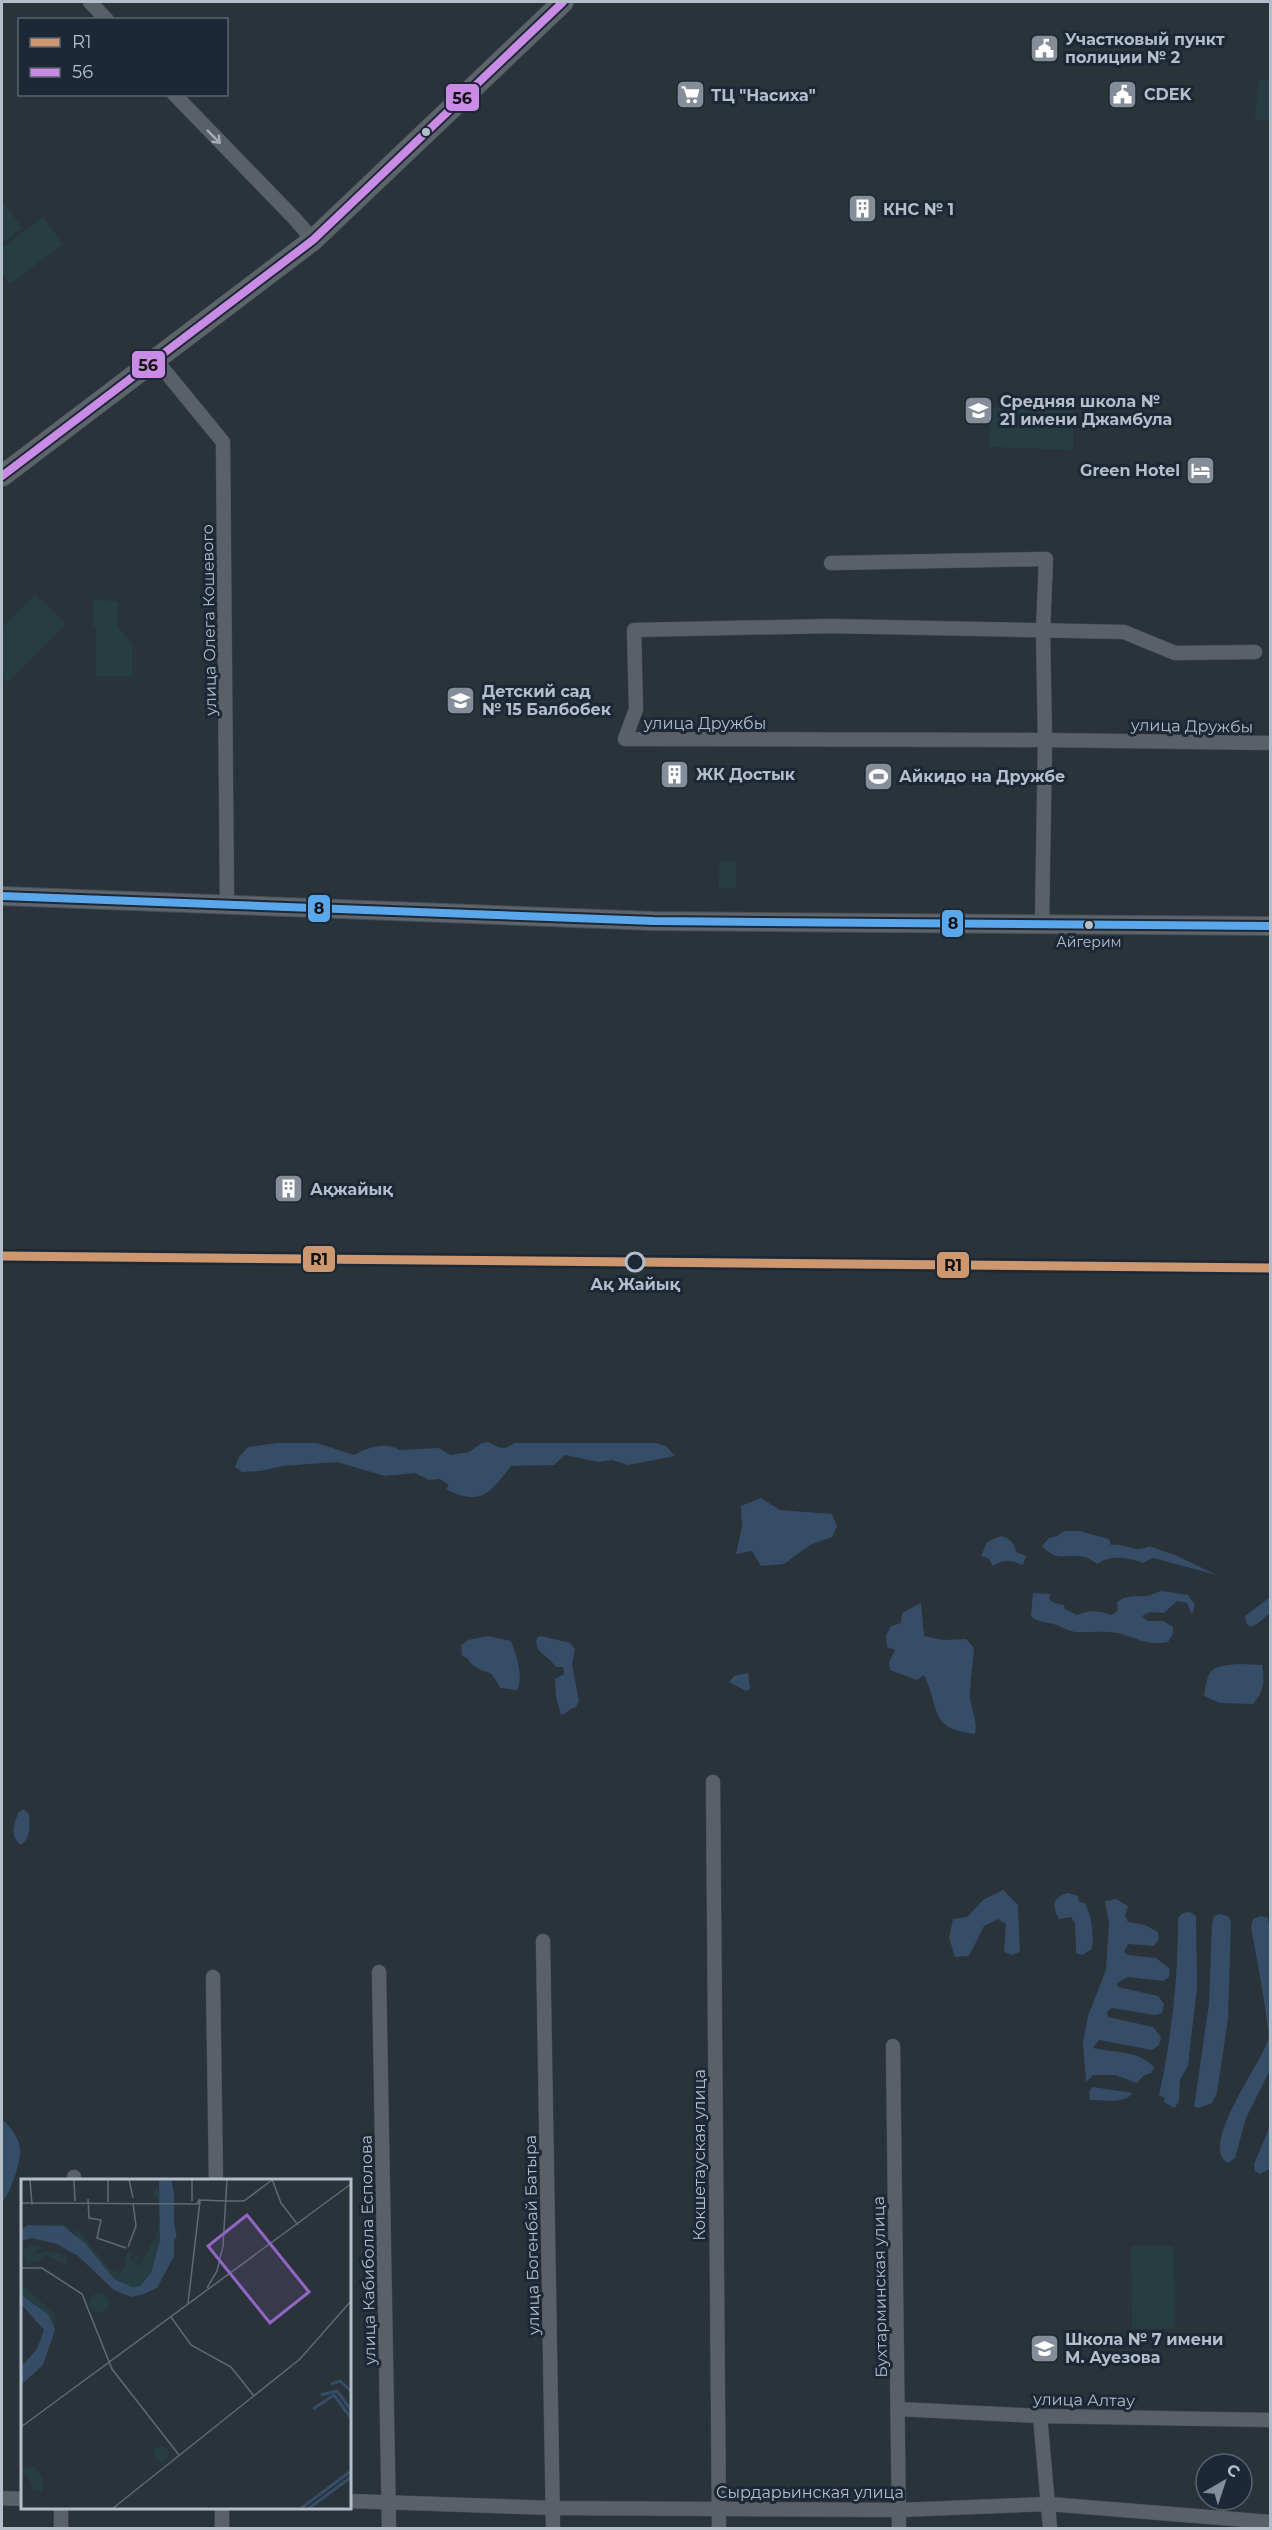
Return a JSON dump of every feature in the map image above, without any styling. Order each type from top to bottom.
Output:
[{"type":"main road","points":[[2,476],[313,240],[563,2]]},
{"type":"main road","points":[[2,896],[654,921],[1270,926]]},
{"type":"street","points":[[90,2],[105,18]]},
{"type":"street","points":[[176,96],[313,240]]},
{"type":"street","name":"улица Олега Кошевого","points":[[155,359],[223,442],[227,905]]},
{"type":"street","points":[[831,563],[1046,559],[1043,631],[1045,740],[1042,923]]},
{"type":"street","name":"улица Дружбы","points":[[1255,652],[1175,653],[1124,632],[831,626],[634,630],[636,709],[625,739],[1270,743]]},
{"type":"street","name":"Кокшетауская улица","points":[[713,1782],[719,2529]]},
{"type":"street","name":"улица Богенбай Батыра","points":[[543,1941],[553,2529]]},
{"type":"street","name":"улица Кабиболла Есполова","points":[[380,1971],[389,2529]]},
{"type":"street","points":[[213,1977],[216,2179]]},
{"type":"street","name":"Бухтарминская улица","points":[[893,2046],[899,2529]]},
{"type":"street","name":"улица Алтау","points":[[898,2409],[1040,2416],[1270,2420]]},
{"type":"street","points":[[1040,2416],[1050,2529]]},
{"type":"street","points":[[2,2498],[21,2499]]},
{"type":"street","name":"Сырдарьинская улица","points":[[351,2501],[553,2508],[899,2510],[1049,2504],[1224,2524],[1270,2522]]},
{"type":"street","points":[[61,2509],[61,2529]]},
{"type":"street","points":[[222,2509],[222,2529]]},
{"type":"green space","points":[[1258,79],[1270,80],[1270,120],[1255,120]]},
{"type":"green space","points":[[2,200],[22,228],[2,243]]},
{"type":"green space","points":[[43,217],[63,244],[10,284],[2,273],[2,248]]},
{"type":"green space","points":[[990,408],[1073,410],[1073,450],[989,447]]},
{"type":"green space","points":[[35,594],[65,624],[7,682],[2,676],[2,628]]},
{"type":"green space","points":[[93,600],[118,601],[118,627],[132,644],[132,676],[96,676],[96,627],[93,626]]},
{"type":"green space","points":[[736,861],[736,888],[719,888],[718,862]]},
{"type":"green space","points":[[1131,2246],[1174,2246],[1175,2329],[1132,2329]]},
{"type":"water","points":[[489,1442],[504,1448],[514,1443],[655,1443],[666,1446],[675,1456],[628,1465],[612,1460],[598,1462],[565,1455],[554,1465],[511,1466],[497,1484],[476,1497],[468,1497],[446,1489],[449,1485],[440,1479],[429,1480],[415,1473],[385,1476],[337,1462],[242,1472],[235,1467],[239,1457],[248,1447],[277,1443],[317,1443],[354,1455],[370,1448],[388,1446],[399,1450],[439,1448],[450,1455],[469,1452],[482,1443]]},
{"type":"water","points":[[761,1498],[780,1510],[832,1514],[837,1526],[832,1537],[810,1545],[784,1564],[761,1566],[752,1551],[736,1554],[742,1526],[741,1506]]},
{"type":"water","points":[[1064,1531],[1079,1531],[1109,1539],[1111,1545],[1135,1549],[1149,1546],[1217,1575],[1153,1558],[1143,1563],[1126,1558],[1114,1558],[1098,1564],[1084,1557],[1053,1555],[1042,1546],[1049,1538]]},
{"type":"water","points":[[1001,1536],[1012,1541],[1016,1552],[1026,1556],[1023,1565],[1004,1561],[993,1566],[988,1558],[981,1556],[987,1542]]},
{"type":"water","points":[[1162,1591],[1188,1595],[1195,1605],[1192,1615],[1187,1603],[1177,1601],[1164,1613],[1150,1612],[1142,1616],[1148,1621],[1163,1621],[1173,1627],[1173,1634],[1168,1642],[1151,1643],[1108,1632],[1075,1632],[1039,1621],[1031,1616],[1033,1593],[1050,1594],[1049,1599],[1054,1603],[1064,1605],[1065,1609],[1077,1615],[1094,1611],[1112,1615],[1118,1610],[1117,1602],[1121,1599],[1131,1596],[1147,1596]]},
{"type":"water","points":[[1270,1597],[1270,1613],[1250,1627],[1246,1623],[1245,1616]]},
{"type":"water","points":[[921,1603],[924,1636],[943,1640],[966,1639],[974,1648],[970,1697],[976,1724],[975,1734],[960,1731],[943,1722],[938,1716],[924,1675],[917,1680],[890,1670],[889,1662],[895,1650],[887,1647],[886,1635],[891,1626],[901,1623],[902,1613]]},
{"type":"water","points":[[487,1636],[511,1641],[520,1679],[517,1690],[500,1688],[491,1674],[474,1666],[462,1656],[461,1645],[468,1640]]},
{"type":"water","points":[[537,1637],[570,1643],[575,1649],[572,1665],[579,1701],[576,1707],[561,1715],[556,1697],[555,1679],[564,1674],[563,1667],[556,1667],[539,1650],[536,1642]]},
{"type":"water","points":[[1240,1664],[1262,1665],[1263,1686],[1253,1704],[1220,1703],[1204,1696],[1207,1679],[1213,1670],[1217,1667]]},
{"type":"water","points":[[748,1673],[750,1689],[746,1691],[729,1682],[734,1676]]},
{"type":"water","points":[[23,1809],[29,1814],[30,1827],[27,1839],[21,1845],[15,1838],[14,1830],[18,1813]]},
{"type":"water","points":[[1003,1890],[1018,1905],[1020,1952],[1012,1955],[1004,1952],[1006,1924],[998,1919],[984,1926],[969,1956],[955,1957],[949,1938],[953,1919],[967,1917],[983,1900]]},
{"type":"water","points":[[1068,1893],[1078,1896],[1079,1902],[1085,1903],[1091,1920],[1092,1949],[1082,1955],[1076,1953],[1075,1923],[1071,1917],[1059,1919],[1055,1910],[1056,1900]]},
{"type":"water","points":[[1116,1899],[1128,1906],[1125,1916],[1128,1922],[1145,1925],[1158,1932],[1159,1939],[1154,1946],[1128,1944],[1124,1952],[1128,1955],[1156,1958],[1170,1969],[1169,1977],[1163,1981],[1128,1977],[1117,1983],[1118,1987],[1158,1996],[1164,2004],[1162,2013],[1155,2015],[1112,2008],[1107,2012],[1108,2017],[1153,2027],[1161,2037],[1159,2045],[1152,2050],[1099,2040],[1093,2048],[1135,2055],[1149,2062],[1154,2068],[1137,2083],[1115,2075],[1093,2075],[1086,2082],[1083,2042],[1088,2016],[1106,1970],[1109,1923],[1105,1901]]},
{"type":"water","points":[[1190,1912],[1196,1916],[1197,1987],[1188,2065],[1180,2080],[1179,2102],[1174,2108],[1164,2102],[1165,2098],[1159,2095],[1173,2007],[1178,1918],[1183,1913]]},
{"type":"water","points":[[1220,1914],[1228,1916],[1231,1922],[1228,2019],[1217,2093],[1212,2103],[1199,2108],[1194,2107],[1209,2004],[1212,1925],[1214,1916]]},
{"type":"water","points":[[1261,1916],[1268,1918],[1270,1932],[1270,2070],[1246,2118],[1235,2158],[1228,2163],[1221,2154],[1221,2140],[1226,2123],[1268,2040],[1265,2004],[1251,1927],[1253,1919]]},
{"type":"water","points":[[1093,2087],[1133,2093],[1119,2100],[1090,2100],[1089,2091]]},
{"type":"water","points":[[2,2119],[17,2139],[20,2159],[8,2193],[2,2202]]},
{"type":"water","points":[[1270,2126],[1270,2169],[1260,2174],[1255,2171],[1254,2164]]},
{"type":"transit line","name":"56","points":[[2,476],[313,240],[563,2]]},
{"type":"transit line","name":"8","points":[[2,896],[654,921],[1270,926]]},
{"type":"transit line","name":"R1","points":[[2,1256],[1270,1268]]},
{"type":"place","name":"Участковый пункт полиции № 2","points":[[1044,48]]},
{"type":"place","name":"CDEK","points":[[1123,94]]},
{"type":"place","name":"ТЦ \"Насиха\"","points":[[690,95]]},
{"type":"place","name":"КНС № 1","points":[[862,209]]},
{"type":"place","name":"Средняя школа № 21 имени Джамбула","points":[[979,410]]},
{"type":"place","name":"Green Hotel","points":[[1201,470]]},
{"type":"place","name":"Детский сад № 15 Балбобек","points":[[461,700]]},
{"type":"place","name":"ЖК Достык","points":[[675,774]]},
{"type":"place","name":"Айкидо на Дружбе","points":[[878,776]]},
{"type":"place","name":"Айгерим","points":[[1089,925]]},
{"type":"place","name":"Ақжайық","points":[[289,1189]]},
{"type":"place","name":"Ақ Жайық","points":[[635,1262]]},
{"type":"place","name":"Школа № 7 имени М. Ауезова","points":[[1044,2348]]}]
